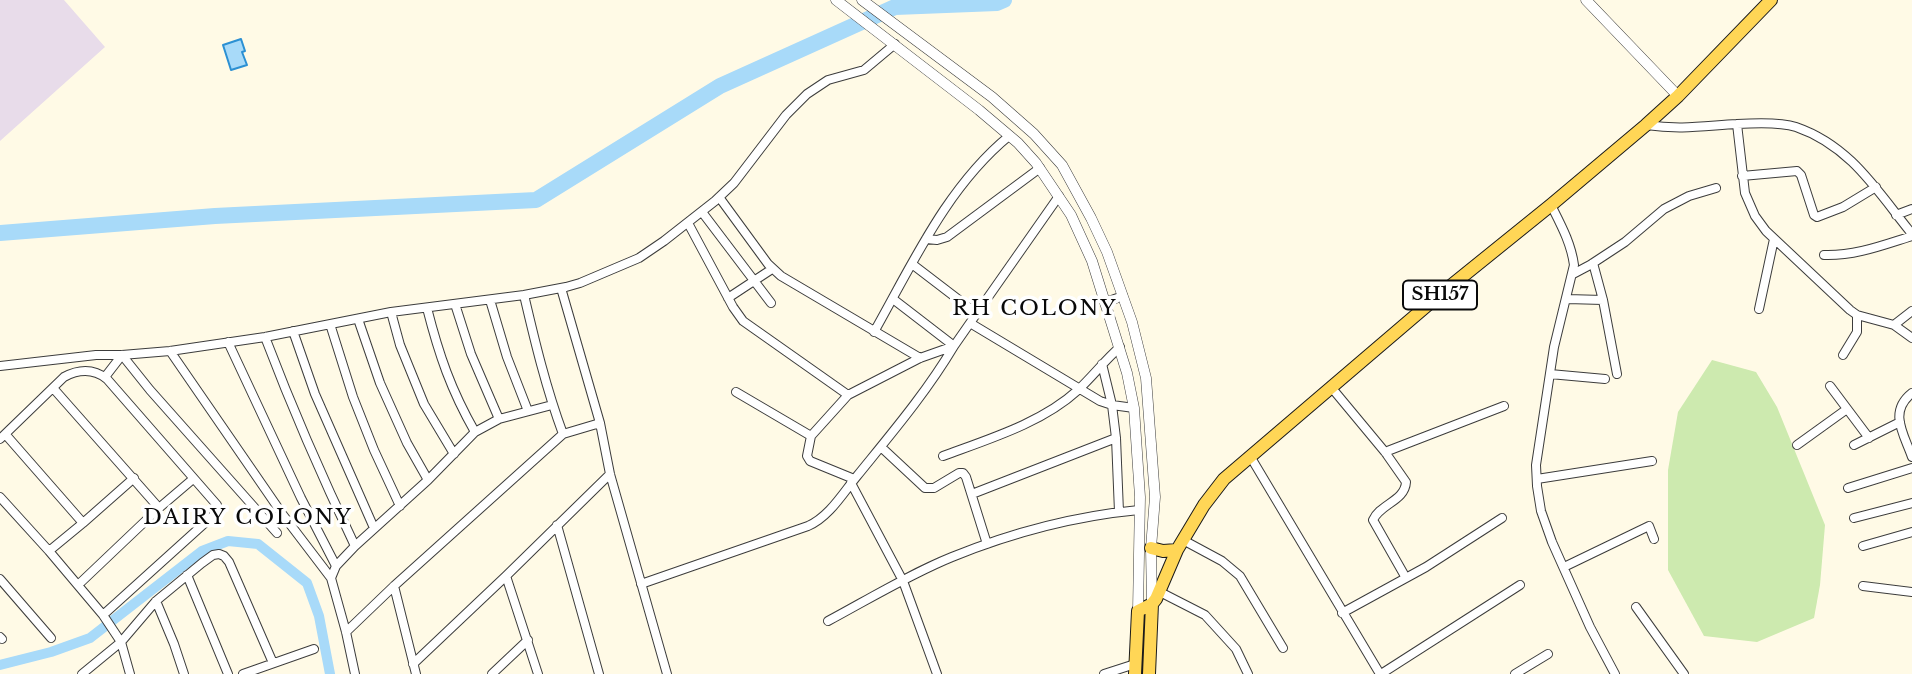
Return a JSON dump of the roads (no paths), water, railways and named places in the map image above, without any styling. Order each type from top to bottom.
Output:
[{"type":"main road","name":"SH157","points":[[1138,611],[1152,604],[1160,592],[1180,545],[1204,505],[1224,479],[1437,297],[1646,125],[1678,96],[1771,0]]},
{"type":"main road","points":[[1151,548],[1163,551],[1180,545]]},
{"type":"main road","points":[[1149,674],[1152,604]]},
{"type":"main road","points":[[1135,669],[1138,611]]},
{"type":"street","points":[[836,0],[892,42],[1005,139],[1059,196],[1071,215],[1092,261],[1106,302],[1128,373],[1135,408],[1139,510],[1138,611]]},
{"type":"street","points":[[862,0],[1034,134],[1062,165],[1091,218],[1123,296],[1146,377],[1155,497],[1151,548],[1152,604]]},
{"type":"street","points":[[1586,0],[1678,96]]},
{"type":"street","points":[[0,366],[96,355],[170,351],[265,337],[391,312],[524,295],[580,283],[639,258],[688,223],[719,197],[749,166],[786,115],[807,94],[828,80],[870,66],[892,42]]},
{"type":"street","points":[[1737,124],[1742,176],[1748,202],[1755,216],[1774,239],[1835,298],[1857,314],[1894,325],[1912,338]]},
{"type":"street","points":[[1646,125],[1686,129],[1737,124],[1794,126],[1832,144],[1856,164],[1912,235],[1857,253],[1824,255]]},
{"type":"street","points":[[874,332],[926,239],[963,182],[1005,139]]},
{"type":"street","points":[[926,239],[947,237],[1036,171]]},
{"type":"street","points":[[1742,176],[1797,171],[1817,217],[1843,207],[1875,187]]},
{"type":"street","points":[[1573,274],[1625,242],[1664,209],[1689,196],[1716,188]]},
{"type":"street","points":[[641,584],[816,522],[881,447],[939,372],[976,313],[1059,196]]},
{"type":"street","points":[[719,197],[772,269],[920,358]]},
{"type":"street","points":[[1551,205],[1572,251],[1574,265],[1554,347],[1536,480],[1541,511],[1590,627],[1615,674]]},
{"type":"street","points":[[1896,215],[1912,209]]},
{"type":"street","points":[[702,212],[771,303]]},
{"type":"street","points":[[688,223],[743,321],[848,395]]},
{"type":"street","points":[[1759,309],[1774,239]]},
{"type":"street","points":[[1593,263],[1617,374]]},
{"type":"street","points":[[912,264],[976,313]]},
{"type":"street","points":[[728,298],[772,269]]},
{"type":"street","points":[[563,287],[600,423],[610,474],[667,674]]},
{"type":"street","points":[[524,295],[539,359],[563,434]]},
{"type":"street","points":[[1106,302],[1123,296]]},
{"type":"street","points":[[892,299],[954,346]]},
{"type":"street","points":[[1567,299],[1603,300]]},
{"type":"street","points":[[490,300],[507,357],[528,411]]},
{"type":"street","points":[[455,304],[471,354],[499,419]]},
{"type":"street","points":[[427,308],[450,385],[475,432]]},
{"type":"street","points":[[391,312],[400,345],[424,404],[454,454]]},
{"type":"street","points":[[1894,325],[1912,312]]},
{"type":"street","points":[[1843,355],[1857,332],[1857,314]]},
{"type":"street","points":[[358,319],[380,383],[407,443],[428,480]]},
{"type":"street","points":[[970,323],[1079,389],[1112,405],[1135,408]]},
{"type":"street","points":[[330,324],[353,397],[400,506]]},
{"type":"street","points":[[293,331],[315,394],[374,528]]},
{"type":"street","points":[[265,337],[355,546]]},
{"type":"street","points":[[228,342],[300,498],[336,566]]},
{"type":"street","points":[[937,674],[903,581],[853,481],[810,461],[807,456],[811,436],[848,395],[920,358],[954,346]]},
{"type":"street","points":[[943,456],[999,435],[1045,413],[1079,389],[1120,347]]},
{"type":"street","points":[[170,351],[283,515],[331,578],[355,674]]},
{"type":"street","points":[[105,377],[122,355]]},
{"type":"street","points":[[122,355],[278,533]]},
{"type":"street","points":[[1102,364],[1112,405],[1116,438],[1119,512]]},
{"type":"street","points":[[83,523],[3,437],[64,377],[76,370],[100,373],[105,377],[217,505],[217,512],[103,615]]},
{"type":"street","points":[[1550,374],[1605,379]]},
{"type":"street","points":[[1830,386],[1869,438]]},
{"type":"street","points":[[1331,387],[1403,477],[1406,487],[1403,493],[1374,516],[1373,520],[1406,578]]},
{"type":"street","points":[[53,388],[159,508]]},
{"type":"street","points":[[736,392],[811,436]]},
{"type":"street","points":[[1912,393],[1904,399],[1899,412],[1912,457]]},
{"type":"street","points":[[331,578],[336,566],[355,546],[428,480],[475,432],[499,419],[552,405]]},
{"type":"street","points":[[1385,452],[1504,406]]},
{"type":"street","points":[[1797,445],[1847,410]]},
{"type":"street","points":[[1854,445],[1900,422]]},
{"type":"street","points":[[346,632],[563,434],[600,423]]},
{"type":"street","points":[[972,494],[1116,438]]},
{"type":"street","points":[[881,447],[925,488],[934,488],[961,472],[966,477],[972,494],[986,544]]},
{"type":"street","points":[[1250,456],[1380,674],[1520,585]]},
{"type":"street","points":[[1536,480],[1652,461]]},
{"type":"street","points":[[1848,488],[1912,468]]},
{"type":"street","points":[[413,664],[610,474]]},
{"type":"street","points":[[49,551],[134,478]]},
{"type":"street","points":[[78,585],[193,479]]},
{"type":"street","points":[[0,498],[103,615],[121,642],[130,674]]},
{"type":"street","points":[[1854,518],[1912,503]]},
{"type":"street","points":[[828,621],[950,558],[986,544],[1033,530],[1139,510]]},
{"type":"street","points":[[1342,613],[1426,568],[1502,518]]},
{"type":"street","points":[[557,525],[599,674]]},
{"type":"street","points":[[1564,567],[1650,526],[1654,539]]},
{"type":"street","points":[[1863,546],[1912,532]]},
{"type":"street","points":[[1180,545],[1222,561],[1240,576],[1283,648]]},
{"type":"street","points":[[82,674],[121,642],[156,601],[213,555],[219,554],[229,562],[273,663]]},
{"type":"street","points":[[187,575],[228,674]]},
{"type":"street","points":[[506,576],[538,674]]},
{"type":"street","points":[[0,579],[51,638]]},
{"type":"street","points":[[394,586],[416,674]]},
{"type":"street","points":[[1863,586],[1912,592]]},
{"type":"street","points":[[1160,592],[1205,614],[1236,649],[1248,674]]},
{"type":"street","points":[[156,601],[184,674]]},
{"type":"street","points":[[1636,607],[1684,674]]},
{"type":"street","points":[[492,674],[528,640]]},
{"type":"street","points":[[243,674],[314,649]]},
{"type":"street","points":[[1516,674],[1529,670],[1548,654]]},
{"type":"street","points":[[1104,674],[1135,669]]},
{"type":"water","points":[[241,39],[247,65],[231,70],[223,45]]},
{"type":"waterway","points":[[0,233],[215,216],[536,200],[720,86],[895,7],[997,3],[1004,0]]},
{"type":"waterway","points":[[0,665],[51,652],[90,638],[202,551],[228,541],[258,544],[307,583],[319,616],[330,674]]},
{"type":"district","name":"RH COLONY","points":[[1035,309]]},
{"type":"district","name":"DAIRY COLONY","points":[[248,518]]}]
